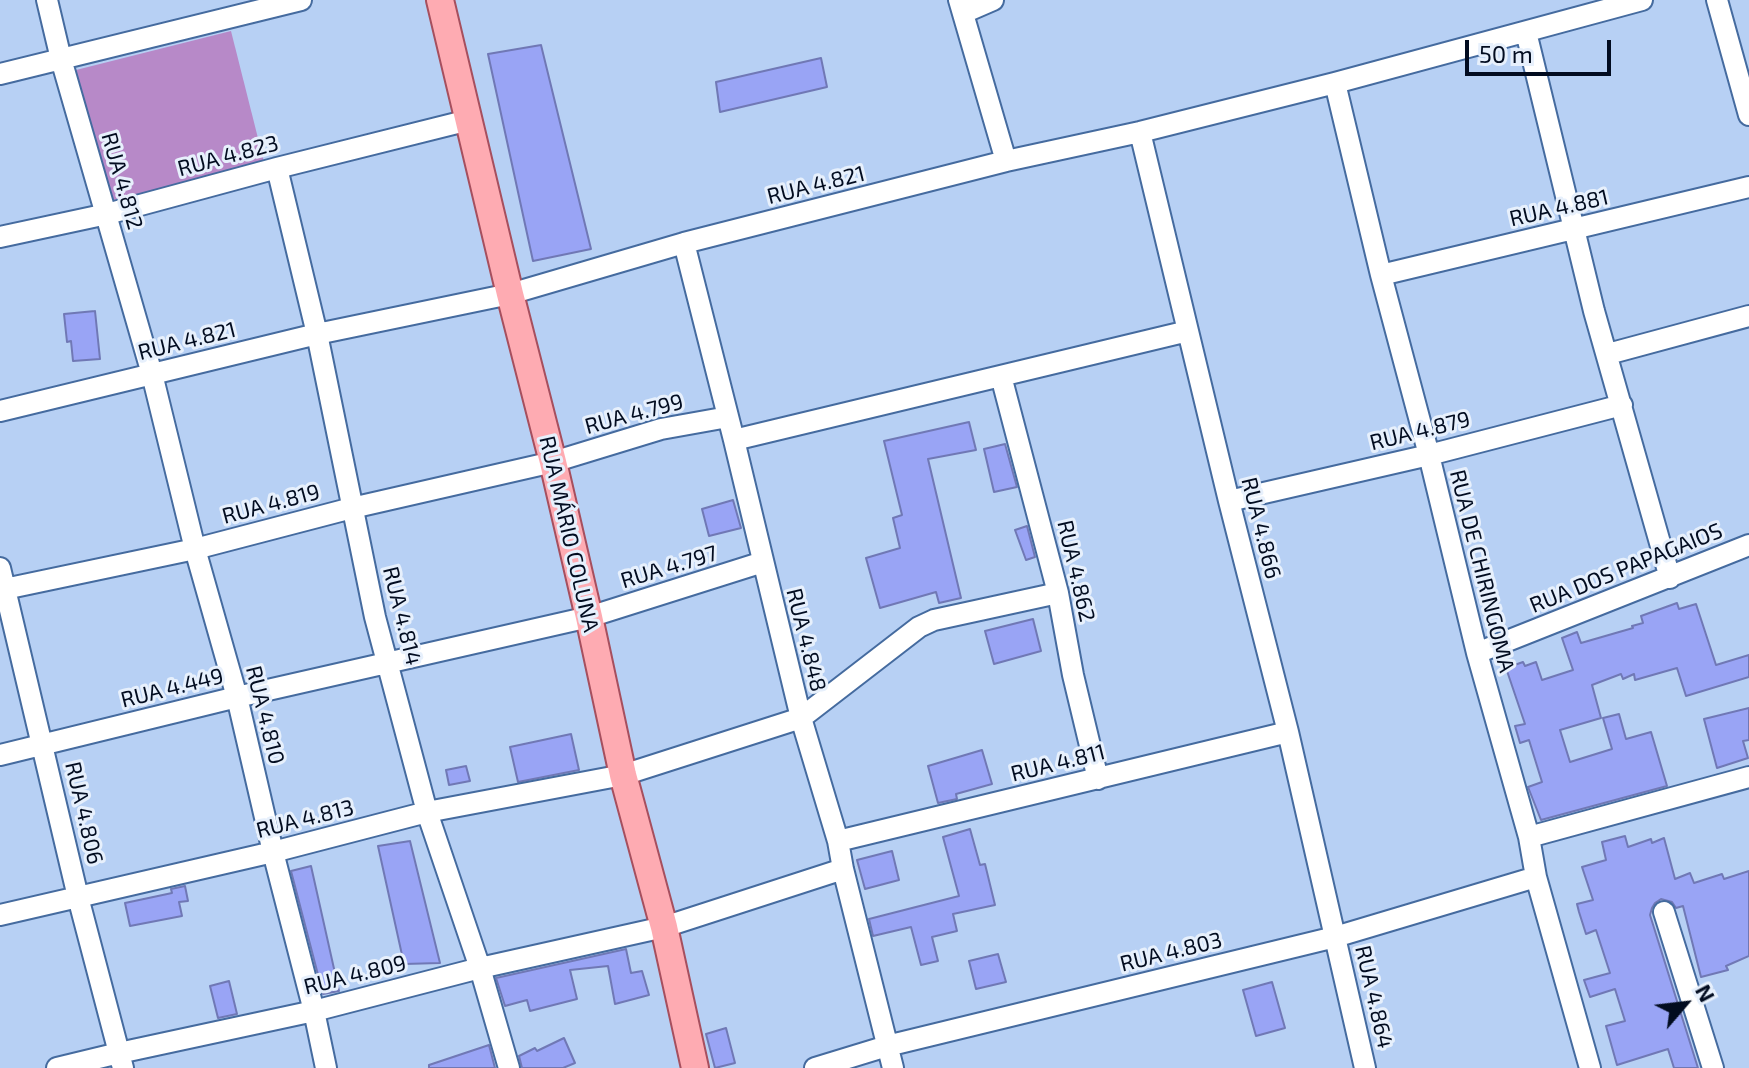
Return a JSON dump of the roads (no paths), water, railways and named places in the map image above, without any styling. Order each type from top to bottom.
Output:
[{"type":"main road","name":"RUA MÁRIO COLUNA","points":[[440,0],[553,462],[623,775],[664,927],[695,1068]]},
{"type":"street","name":"RUA 4.812","points":[[47,0],[61,59],[152,374]]},
{"type":"street","points":[[0,74],[231,8],[301,0]]},
{"type":"street","points":[[993,0],[961,6],[1006,161]]},
{"type":"street","name":"RUA 4.821","points":[[0,411],[317,334],[510,294],[684,243],[1006,161],[1140,132],[1335,83],[1526,32],[1600,5],[1642,0]]},
{"type":"street","points":[[1717,0],[1749,115]]},
{"type":"street","points":[[1526,32],[1594,311],[1670,578]]},
{"type":"street","name":"RUA DE CHIRINGOMA","points":[[1335,83],[1477,653],[1590,1068]]},
{"type":"street","name":"RUA 4.823","points":[[0,237],[107,214],[469,120]]},
{"type":"street","name":"RUA 4.866","points":[[1140,132],[1288,732],[1335,937]]},
{"type":"street","name":"RUA 4.814","points":[[277,168],[317,334],[375,617],[427,812],[480,968],[509,1068]]},
{"type":"street","name":"RUA 4.881","points":[[1381,275],[1749,187]]},
{"type":"street","name":"RUA 4.848","points":[[684,243],[801,718],[838,841],[893,1068]]},
{"type":"street","points":[[1608,354],[1749,316]]},
{"type":"street","points":[[734,440],[1188,331]]},
{"type":"street","name":"RUA 4.810","points":[[152,374],[195,549],[237,697],[326,1068]]},
{"type":"street","name":"RUA 4.862","points":[[1001,376],[1058,593],[1073,675],[1098,779]]},
{"type":"street","name":"RUA 4.879","points":[[1229,501],[1429,455],[1622,405]]},
{"type":"street","name":"RUA 4.799","points":[[553,462],[661,429],[728,417]]},
{"type":"street","name":"RUA 4.819","points":[[3,590],[195,549],[352,508],[553,462]]},
{"type":"street","name":"RUA DOS PAPAGAIOS","points":[[1477,653],[1749,545]]},
{"type":"street","name":"RUA 4.797","points":[[589,617],[763,562]]},
{"type":"street","name":"RUA 4.806","points":[[0,568],[78,897],[121,1060]]},
{"type":"street","name":"RUA 4.813","points":[[0,915],[273,852],[427,812],[623,775],[801,718],[919,627],[934,620],[1058,593]]},
{"type":"street","name":"RUA 4.449","points":[[0,755],[237,697],[589,617]]},
{"type":"street","name":"RUA 4.811","points":[[838,841],[1288,732]]},
{"type":"street","points":[[1529,837],[1749,777]]},
{"type":"street","name":"RUA 4.809","points":[[57,1068],[121,1060],[480,968],[664,927],[843,869]]},
{"type":"street","name":"RUA 4.803","points":[[815,1068],[887,1046],[1335,937],[1536,877]]},
{"type":"street","points":[[1664,912],[1713,1068]]},
{"type":"street","name":"RUA 4.864","points":[[1335,937],[1365,1068]]}]
